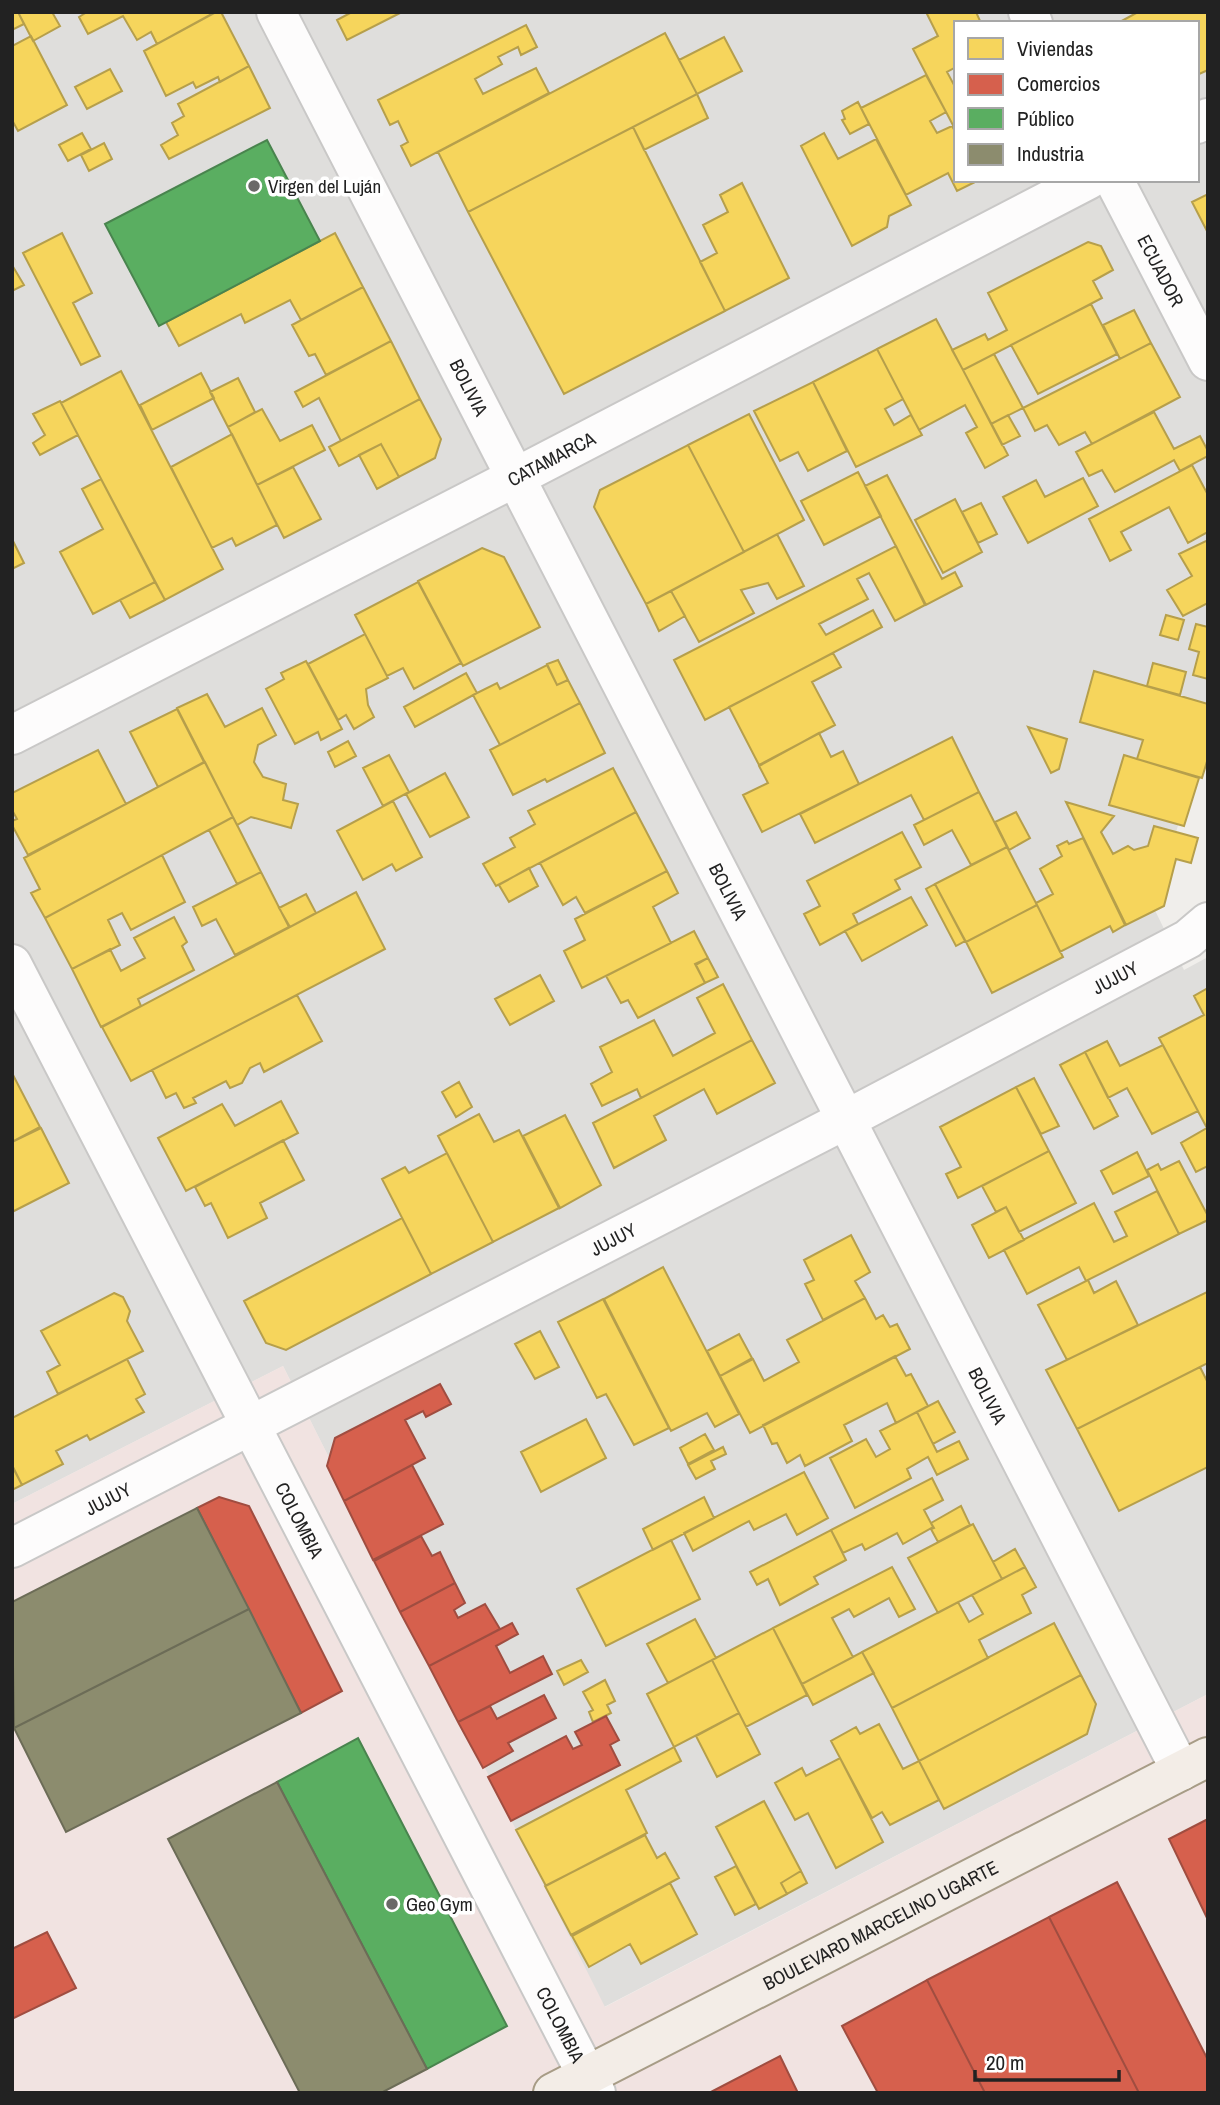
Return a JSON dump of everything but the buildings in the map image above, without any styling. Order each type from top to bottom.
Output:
[{"type":"main road","name":"BOULEVARD MARCELINO UGARTE","points":[[553,2093],[592,2084],[1194,1764]]},
{"type":"street","name":"BOLIVIA","points":[[276,12],[847,1119],[1194,1764]]},
{"type":"street","name":"CATAMARCA","points":[[12,735],[1084,182]]},
{"type":"street","name":"ECUADOR","points":[[1115,182],[1208,361]]},
{"type":"street","name":"JUJUY","points":[[12,1548],[847,1119],[1188,939],[1208,922]]},
{"type":"street","name":"COLOMBIA","points":[[12,964],[592,2084]]},
{"type":"shaded area","points":[[12,12],[1208,12],[1208,713],[1162,885],[1149,898],[1184,970],[1208,957],[1208,1694],[604,2007],[283,1366],[12,1504]]},
{"type":"shaded area","points":[[283,1366],[605,2007],[1208,1694],[1208,2093],[12,2093],[12,1504]]},
{"type":"place","name":"Virgen del Luján","points":[[254,186]]},
{"type":"place","name":"Geo Gym","points":[[392,1904]]}]
